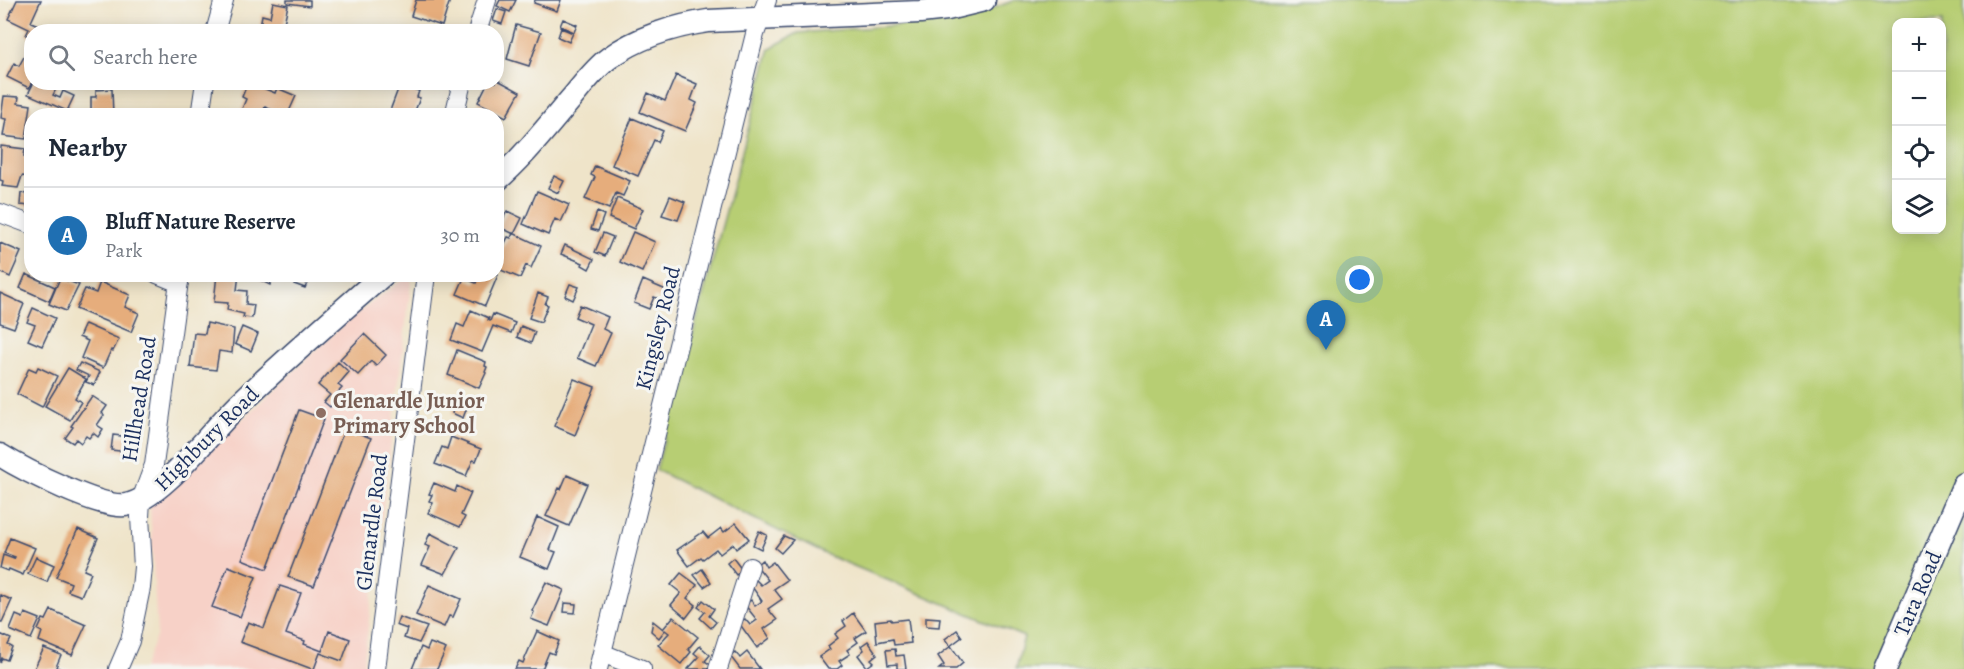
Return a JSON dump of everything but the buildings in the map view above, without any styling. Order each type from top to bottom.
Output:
[{"type":"street","points":[[217,24],[224,0]]},
{"type":"street","points":[[480,24],[487,0]]},
{"type":"street","points":[[504,173],[522,156],[599,67],[610,58],[647,38],[687,24],[764,9],[920,12],[947,9],[984,0]]},
{"type":"street","name":"Kingsley Road","points":[[600,661],[764,9]]},
{"type":"street","points":[[201,108],[204,90]]},
{"type":"street","points":[[456,108],[460,90]]},
{"type":"street","points":[[0,213],[24,222]]},
{"type":"street","name":"Hillhead Road","points":[[118,669],[130,641],[141,588],[143,540],[141,500],[154,465],[180,282]]},
{"type":"street","name":"Highbury Road","points":[[0,455],[45,479],[108,504],[125,505],[141,500],[174,473],[240,402],[375,282]]},
{"type":"street","name":"Glenardle Road","points":[[376,669],[425,282]]},
{"type":"street","name":"Tara Road","points":[[1885,669],[1964,484]]},
{"type":"street","points":[[718,669],[750,567]]},
{"type":"street","points":[[600,661],[642,669]]},
{"type":"shaded area","name":"Glenardle Junior Primary School","points":[[400,282],[411,282],[363,669],[143,669],[157,634],[150,506],[347,321]]},
{"type":"green space","points":[[1015,0],[1964,0],[1964,669],[1016,669],[1024,637],[825,554],[656,470],[770,48],[798,33],[941,22],[981,13]]},
{"type":"place","name":"Bluff Nature Reserve","points":[[1326,350]]},
{"type":"place","name":"Glenardle Junior Primary School","points":[[321,413]]}]
